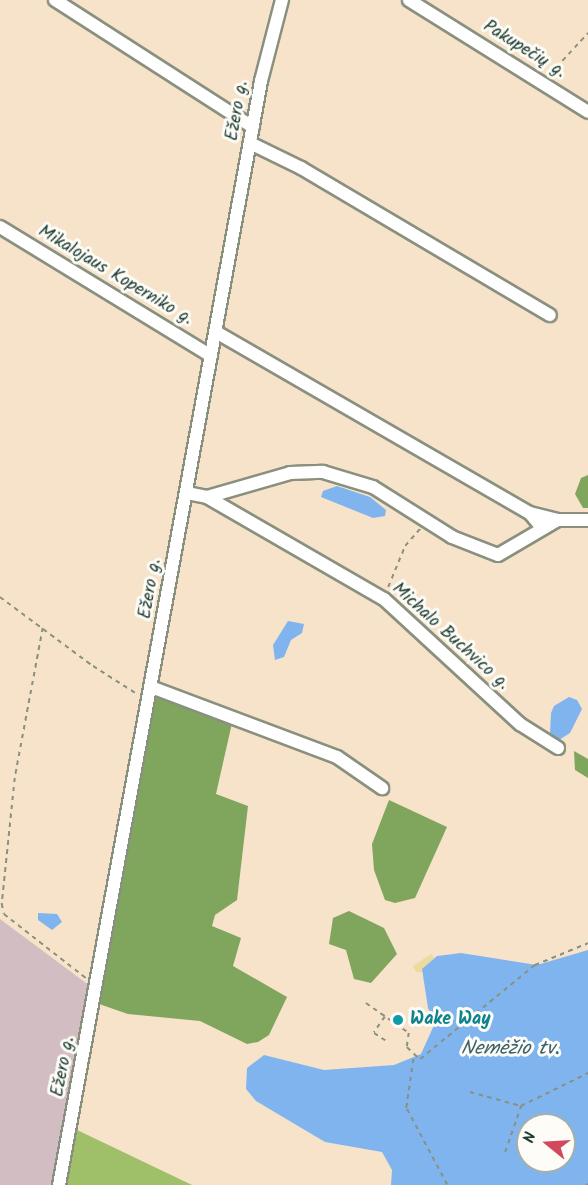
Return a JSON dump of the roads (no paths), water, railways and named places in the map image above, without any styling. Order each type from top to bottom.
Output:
[{"type":"street","points":[[54,0],[253,127]]},
{"type":"street","name":"Ežero g.","points":[[59,1185],[253,127],[282,0]]},
{"type":"street","name":"Pakupečių g.","points":[[409,0],[541,80],[588,112]]},
{"type":"street","points":[[250,143],[301,168],[550,315]]},
{"type":"street","name":"Mikalojaus Koperniko g.","points":[[0,227],[212,356]]},
{"type":"street","points":[[216,332],[530,513],[558,520],[588,520]]},
{"type":"street","points":[[207,497],[290,473],[323,472],[374,487],[452,537],[498,555],[558,520]]},
{"type":"street","name":"Michalo Buchvico g.","points":[[187,493],[207,497],[384,599],[512,717],[558,748]]},
{"type":"street","points":[[530,513],[542,528]]},
{"type":"street","points":[[151,692],[337,757],[382,788]]},
{"type":"water","points":[[337,486],[370,497],[386,510],[385,516],[373,518],[321,497],[323,491]]},
{"type":"water","points":[[288,621],[304,624],[302,633],[291,640],[284,657],[275,660],[273,645]]},
{"type":"water","points":[[569,697],[577,700],[582,709],[570,733],[559,740],[550,734],[551,713],[554,706]]},
{"type":"water","points":[[38,913],[57,914],[62,922],[52,930],[38,920]]},
{"type":"water","name":"Nemėžio tv.","points":[[588,950],[588,1185],[391,1185],[392,1170],[382,1152],[325,1142],[256,1101],[246,1089],[247,1068],[264,1055],[324,1070],[394,1065],[421,1054],[435,1023],[428,1008],[422,969],[437,956],[461,953],[537,965]]},
{"type":"place","name":"Wake Way","points":[[398,1020]]}]
